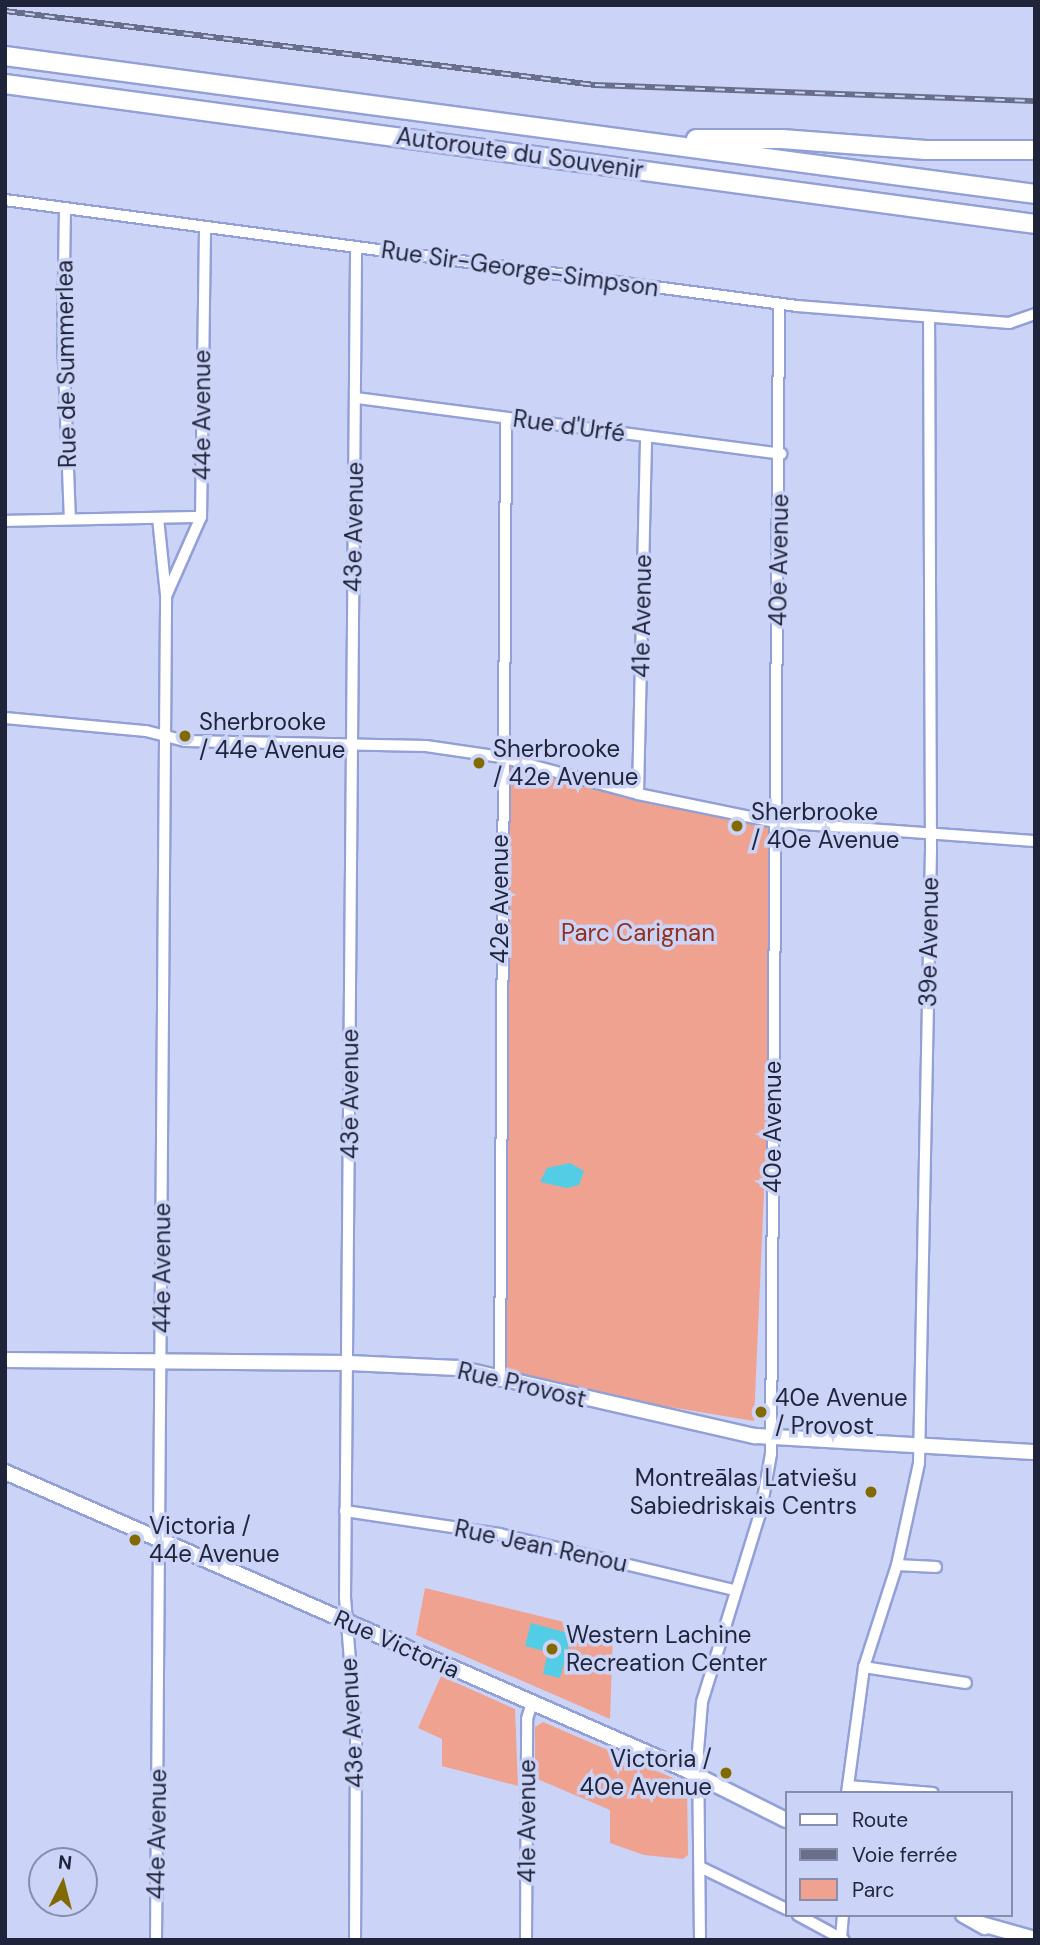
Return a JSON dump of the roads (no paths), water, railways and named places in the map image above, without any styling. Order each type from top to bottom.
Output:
[{"type":"highway","name":"Autoroute du Souvenir","points":[[5,56],[1033,194]]},
{"type":"highway","name":"Autoroute du Souvenir","points":[[5,84],[1035,226]]},
{"type":"highway","points":[[632,140],[782,139],[926,150],[1035,150]]},
{"type":"street","name":"Rue Sir-George-Simpson","points":[[5,200],[779,304],[1009,323],[1035,314]]},
{"type":"street","name":"Rue de Summerlea","points":[[65,208],[63,339],[70,519]]},
{"type":"street","name":"44e Avenue","points":[[166,595],[201,517],[205,227]]},
{"type":"street","name":"43e Avenue","points":[[355,1940],[356,1737],[346,1622],[345,1511],[349,1363],[350,743],[357,398],[356,247]]},
{"type":"street","name":"40e Avenue","points":[[700,1940],[699,1776],[706,1682],[764,1501],[771,1438],[774,822],[781,454],[779,304]]},
{"type":"street","name":"39e Avenue","points":[[890,1791],[848,1789],[864,1667],[897,1565],[920,1446],[931,834],[929,317]]},
{"type":"street","name":"Rue d'Urfé","points":[[357,398],[781,454]]},
{"type":"street","name":"42e Avenue","points":[[500,1381],[500,757],[506,418]]},
{"type":"street","name":"41e Avenue","points":[[638,794],[646,436]]},
{"type":"street","points":[[5,521],[201,517]]},
{"type":"street","name":"44e Avenue","points":[[156,1940],[166,595],[158,518]]},
{"type":"street","points":[[5,718],[164,736],[185,741],[426,746],[500,757],[638,794],[774,822],[1035,841]]},
{"type":"street","name":"Rue Provost","points":[[5,1360],[349,1363],[457,1368],[500,1381],[771,1438],[1035,1452]]},
{"type":"street","name":"Rue Victoria","points":[[5,1472],[699,1776],[785,1819]]},
{"type":"street","name":"Rue Jean Renou","points":[[345,1511],[499,1534],[734,1590]]},
{"type":"street","points":[[897,1565],[936,1567]]},
{"type":"street","points":[[864,1667],[966,1683]]},
{"type":"street","name":"41e Avenue","points":[[526,1940],[527,1719],[532,1703]]},
{"type":"street","points":[[700,1867],[785,1909]]},
{"type":"street","points":[[801,1917],[842,1939],[843,1917]]},
{"type":"street","points":[[967,1917],[1004,1940]]},
{"type":"street","points":[[978,1923],[1035,1939]]},
{"type":"water","points":[[570,1163],[584,1171],[579,1185],[567,1188],[540,1182],[547,1168]]},
{"type":"water","name":"Western Lachine Recreation Center","points":[[531,1623],[572,1634],[560,1678],[543,1674],[548,1652],[525,1646]]},
{"type":"railway","points":[[5,11],[595,85],[1035,101]]},
{"type":"place","name":"Sherbrooke / 44e Avenue","points":[[185,736]]},
{"type":"place","name":"Sherbrooke / 42e Avenue","points":[[479,763]]},
{"type":"place","name":"Sherbrooke / 40e Avenue","points":[[737,826]]},
{"type":"place","name":"40e Avenue / Provost","points":[[761,1412]]},
{"type":"place","name":"Montreālas Latviešu Sabiedriskais Centrs","points":[[871,1492]]},
{"type":"place","name":"Victoria / 44e Avenue","points":[[135,1540]]},
{"type":"place","name":"Western Lachine Recreation Center","points":[[552,1649]]},
{"type":"place","name":"Victoria / 40e Avenue","points":[[726,1773]]},
{"type":"park label","name":"Parc Carignan","points":[[638,933]]}]
